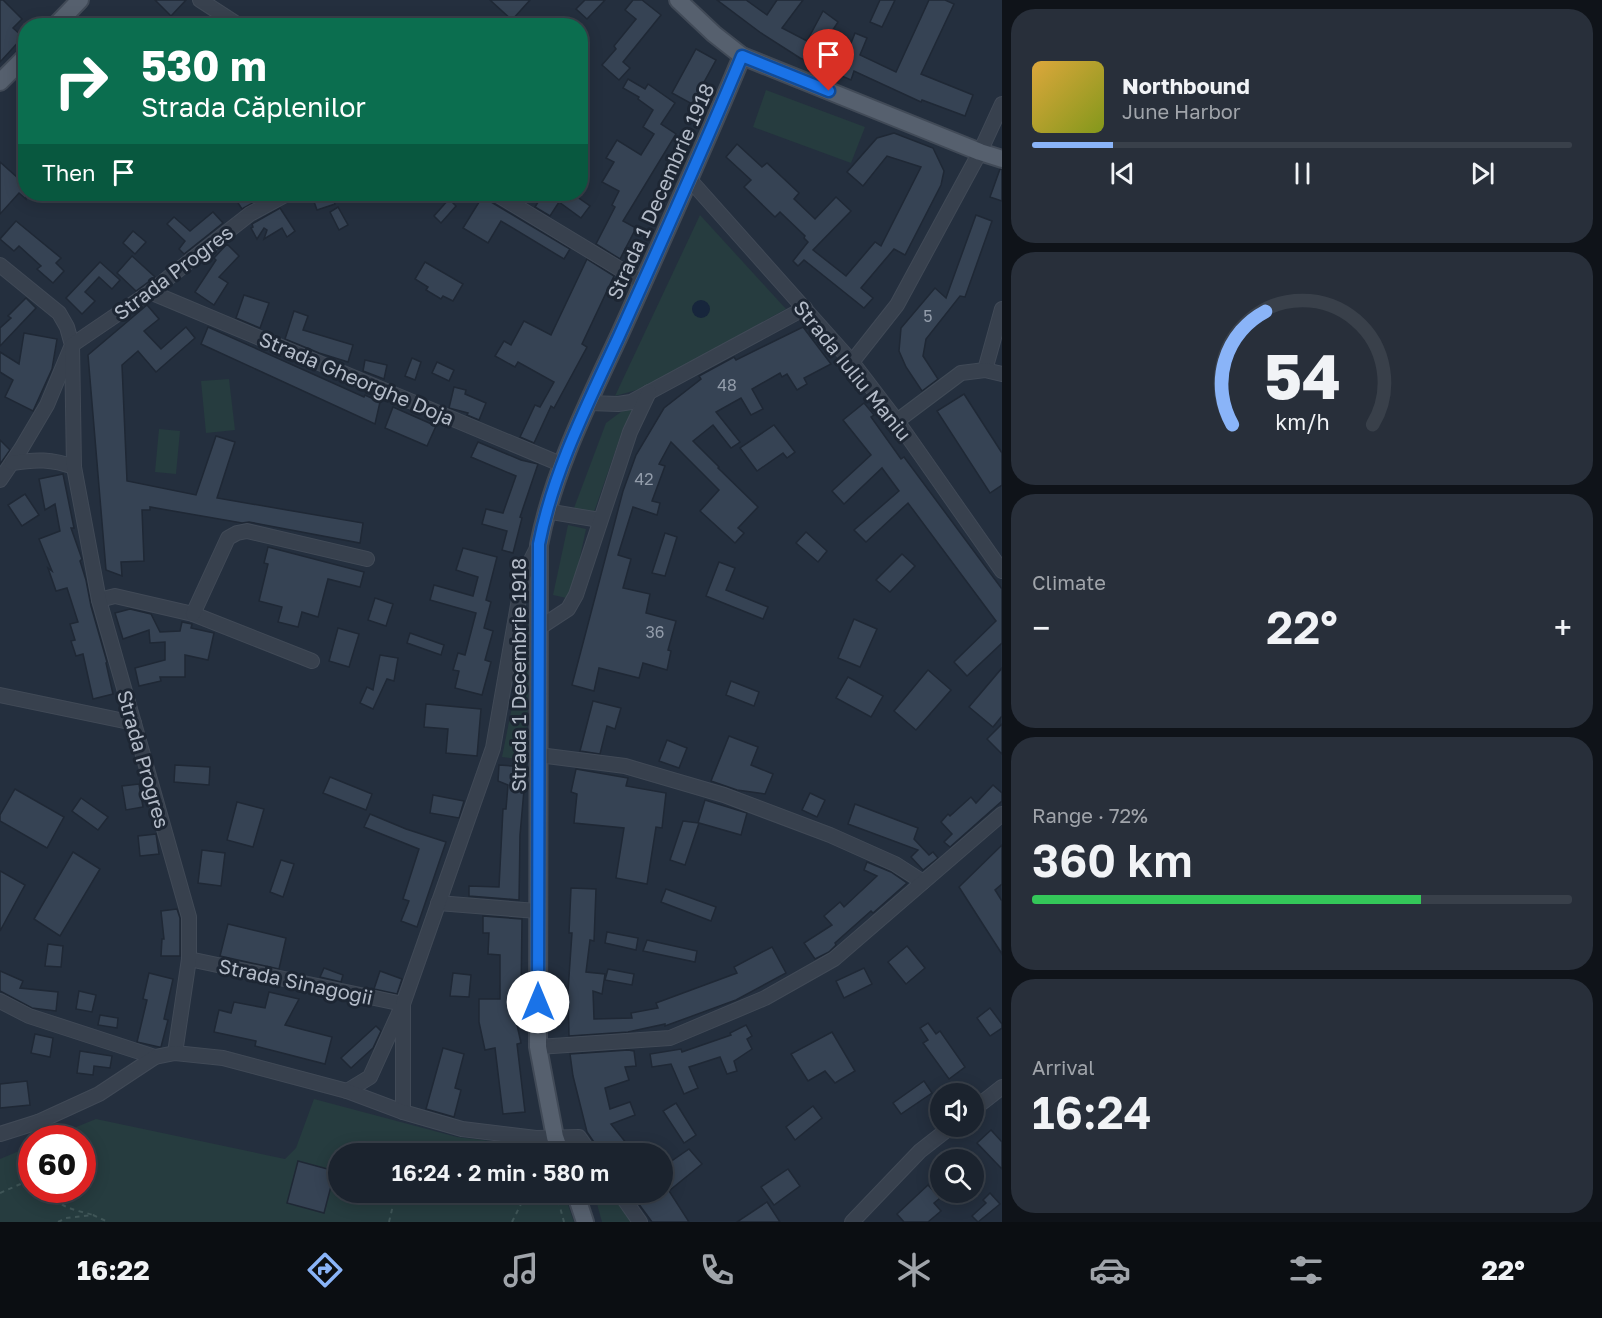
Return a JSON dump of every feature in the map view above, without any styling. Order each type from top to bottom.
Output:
[{"type":"main road","points":[[63,18],[80,0]]},
{"type":"main road","points":[[678,0],[714,34],[742,56],[1002,159]]},
{"type":"main road","name":"Strada 1 Decembrie 1918","points":[[557,1143],[538,1047],[539,544],[546,511],[563,465],[690,180],[742,56]]},
{"type":"main road","points":[[0,82],[18,64]]},
{"type":"main road","points":[[578,1203],[585,1222]]},
{"type":"street","points":[[200,0],[228,18]]},
{"type":"street","points":[[852,362],[897,305],[980,152],[1002,104]]},
{"type":"street","name":"Strada Iuliu Maniu","points":[[690,180],[852,362],[897,421],[1002,571]]},
{"type":"street","name":"Strada Progres","points":[[175,1053],[189,959],[189,917],[99,600],[74,467],[72,345],[150,292],[250,214],[274,201]]},
{"type":"street","points":[[508,201],[643,283]]},
{"type":"street","points":[[0,265],[59,313],[67,327],[72,345],[47,405],[0,480]]},
{"type":"street","name":"Strada Gheorghe Doja","points":[[150,292],[563,465]]},
{"type":"street","points":[[589,403],[632,402],[804,308]]},
{"type":"street","points":[[985,370],[1002,309]]},
{"type":"street","points":[[897,421],[961,373],[985,370],[1002,374]]},
{"type":"street","points":[[538,628],[568,609],[576,595],[630,432],[649,392]]},
{"type":"street","points":[[12,463],[39,458],[58,461],[74,467]]},
{"type":"street","points":[[546,511],[600,520]]},
{"type":"street","points":[[193,614],[228,538],[237,533],[247,531],[367,559]]},
{"type":"street","points":[[346,1091],[370,1077],[403,1004],[493,748],[523,576],[539,544]]},
{"type":"street","points":[[99,600],[115,596],[193,614],[312,661]]},
{"type":"street","points":[[0,695],[134,723]]},
{"type":"street","points":[[539,755],[625,766],[724,795],[830,835],[895,864],[923,882]]},
{"type":"street","points":[[538,1047],[670,1038],[765,998],[834,959],[1002,814]]},
{"type":"street","points":[[438,903],[537,911]]},
{"type":"street","name":"Strada Sinagogii","points":[[189,959],[403,1004]]},
{"type":"street","points":[[0,1001],[29,1016],[155,1058]]},
{"type":"street","points":[[403,1004],[403,1112]]},
{"type":"street","points":[[0,1134],[38,1122],[99,1094],[155,1058],[175,1053],[223,1058],[346,1091],[403,1112],[462,1129],[536,1138],[579,1137],[583,1143]]},
{"type":"street","points":[[984,1102],[1002,1087]]},
{"type":"street","points":[[852,1222],[920,1151],[938,1137]]},
{"type":"street","points":[[627,1203],[640,1222]]},
{"type":"path","points":[[0,1193],[18,1185]]},
{"type":"path","points":[[59,1203],[108,1222]]},
{"type":"path","points":[[389,1222],[394,1203]]},
{"type":"path","points":[[512,1222],[522,1203]]},
{"type":"path","points":[[559,1203],[564,1222]]},
{"type":"path","points":[[58,1222],[66,1218],[93,1215]]},
{"type":"green space","points":[[766,90],[865,127],[851,163],[753,127]]},
{"type":"green space","points":[[700,215],[786,309],[644,388],[615,396]]},
{"type":"green space","points":[[229,379],[235,430],[206,433],[201,381]]},
{"type":"green space","points":[[633,403],[642,403],[624,426],[593,515],[574,508],[606,423]]},
{"type":"green space","points":[[159,429],[180,431],[176,474],[155,472]]},
{"type":"green space","points":[[568,525],[586,529],[571,599],[553,595]]},
{"type":"green space","points":[[534,597],[525,760],[502,757]]},
{"type":"green space","points":[[314,1099],[457,1137],[508,1143],[328,1143],[328,1203],[567,1203],[574,1222],[0,1222],[0,1159],[18,1151],[18,1203],[96,1203],[96,1125],[81,1125],[96,1119],[285,1159],[296,1148]]},
{"type":"green space","points":[[597,1203],[618,1203],[631,1222],[602,1222]]},
{"type":"water","points":[[697,300],[705,300],[710,305],[708,316],[697,318],[692,313],[692,305]]},
{"type":"building","points":[[0,0],[3,0],[21,18],[18,18],[18,23],[13,28],[18,32],[18,42],[0,62]]},
{"type":"building","points":[[155,0],[186,0],[171,16]]},
{"type":"building","points":[[490,0],[530,0],[514,18],[510,18]]},
{"type":"building","points":[[585,0],[605,0],[588,18],[576,9]]},
{"type":"building","points":[[633,0],[642,0],[661,15],[623,62],[630,68],[619,80],[602,65],[636,19],[625,10]]},
{"type":"building","points":[[717,0],[746,0],[767,15],[777,0],[803,0],[782,28],[807,41],[823,11],[838,22],[823,45],[846,56],[855,33],[867,38],[860,55],[896,72],[929,0],[945,0],[954,4],[921,74],[973,95],[965,116],[922,100],[921,102],[854,71],[851,80],[800,58],[761,33]]},
{"type":"building","points":[[880,0],[895,0],[882,27],[870,22]]},
{"type":"building","points":[[696,49],[716,60],[692,104],[672,93]]},
{"type":"building","points":[[628,79],[645,89],[648,84],[675,103],[661,124],[676,134],[623,221],[636,228],[620,259],[596,244],[615,207],[612,205],[619,191],[602,182],[614,162],[606,158],[617,140],[641,155],[654,134],[643,127],[653,110],[638,99],[639,97],[623,88]]},
{"type":"building","points":[[894,133],[933,148],[944,171],[941,185],[905,255],[894,249],[861,288],[873,298],[864,308],[804,260],[798,266],[793,261],[808,242],[805,236],[780,212],[775,217],[744,187],[751,180],[726,157],[737,144],[762,167],[767,163],[799,193],[794,199],[815,219],[836,197],[851,211],[813,250],[846,276],[875,242],[881,246],[921,167],[887,156],[863,186],[847,172],[877,138]]},
{"type":"building","points":[[0,162],[18,178],[18,194],[0,214]]},
{"type":"building","points":[[1000,169],[1002,169],[1002,201],[990,197]]},
{"type":"building","points":[[241,201],[256,201],[242,209],[238,203]]},
{"type":"building","points":[[314,201],[334,201],[335,204],[317,210]]},
{"type":"building","points":[[447,201],[451,201],[456,206],[441,223],[434,216]]},
{"type":"building","points":[[480,201],[490,201],[570,249],[564,259],[501,221],[488,243],[463,228]]},
{"type":"building","points":[[539,201],[583,201],[590,206],[581,218],[559,202],[550,216],[535,207]]},
{"type":"building","points":[[338,207],[348,225],[339,230],[330,212]]},
{"type":"building","points":[[280,208],[295,231],[287,237],[282,228],[264,239],[267,230],[264,228],[257,239],[251,228],[252,224]]},
{"type":"building","points":[[213,212],[223,223],[184,254],[179,249],[185,241],[167,224],[174,217],[190,231]]},
{"type":"building","points":[[976,215],[992,221],[965,297],[960,296],[926,339],[923,356],[938,379],[922,391],[906,367],[899,351],[901,328],[935,288],[946,298]]},
{"type":"building","points":[[16,221],[61,258],[56,263],[64,271],[53,283],[37,269],[41,266],[19,246],[14,251],[0,239]]},
{"type":"building","points":[[133,231],[146,242],[135,254],[123,243]]},
{"type":"building","points":[[227,244],[239,256],[219,277],[228,283],[214,305],[195,292],[216,260],[214,258]]},
{"type":"building","points":[[132,256],[155,277],[136,291],[117,273]]},
{"type":"building","points":[[587,259],[614,276],[582,344],[587,347],[554,408],[551,406],[534,443],[520,437],[535,405],[540,407],[554,382],[518,362],[515,367],[495,356],[504,341],[511,345],[524,321],[551,335]]},
{"type":"building","points":[[100,262],[120,280],[112,289],[99,277],[85,292],[95,301],[82,314],[66,298]]},
{"type":"building","points":[[425,262],[463,284],[453,301],[443,296],[441,299],[426,290],[428,287],[415,279]]},
{"type":"building","points":[[244,295],[269,303],[260,328],[236,318]]},
{"type":"building","points":[[26,298],[36,308],[0,346],[0,328],[11,318],[8,316]]},
{"type":"building","points":[[147,305],[159,319],[144,331],[161,349],[186,327],[195,338],[156,372],[138,351],[122,365],[127,481],[196,495],[216,436],[235,442],[217,498],[363,523],[360,543],[249,522],[242,523],[150,507],[150,510],[142,510],[144,561],[121,562],[122,576],[106,570],[88,355]]},
{"type":"building","points":[[294,311],[308,316],[303,330],[353,345],[348,362],[285,339]]},
{"type":"building","points":[[208,327],[364,397],[365,395],[380,402],[375,424],[201,344]]},
{"type":"building","points":[[803,327],[831,364],[804,378],[807,384],[797,390],[787,374],[782,377],[780,373],[752,389],[763,409],[751,415],[741,398],[716,412],[740,442],[731,448],[713,425],[693,441],[758,507],[738,528],[744,533],[735,543],[700,511],[719,490],[671,442],[659,464],[665,466],[652,501],[660,503],[657,515],[633,507],[618,555],[631,559],[623,588],[650,594],[646,613],[676,621],[668,650],[671,651],[667,670],[643,663],[639,678],[599,668],[594,691],[572,685],[623,491],[636,455],[664,408],[701,379],[699,376],[734,357],[736,360]]},
{"type":"building","points":[[24,333],[57,339],[52,369],[33,411],[5,397],[13,380],[0,372],[0,352],[19,364]]},
{"type":"building","points":[[412,358],[421,362],[415,380],[405,376]]},
{"type":"building","points":[[365,360],[387,365],[384,379],[363,371]]},
{"type":"building","points":[[437,362],[454,370],[449,381],[432,373]]},
{"type":"building","points":[[454,387],[466,390],[465,394],[486,403],[479,420],[467,415],[468,413],[449,408]]},
{"type":"building","points":[[964,394],[1002,453],[1002,485],[990,493],[937,411]]},
{"type":"building","points":[[864,403],[874,415],[871,417],[901,459],[904,457],[1002,589],[1002,643],[967,676],[954,662],[996,621],[908,503],[866,542],[854,530],[899,491],[882,468],[844,504],[832,491],[871,455],[843,420]]},
{"type":"building","points":[[393,407],[436,426],[427,446],[385,428]]},
{"type":"building","points":[[774,425],[795,452],[787,458],[783,453],[757,471],[740,448]]},
{"type":"building","points":[[0,440],[10,450],[0,464]]},
{"type":"building","points":[[478,442],[521,460],[538,464],[520,517],[522,518],[513,553],[502,550],[507,531],[482,524],[486,509],[503,513],[516,476],[471,457]]},
{"type":"building","points":[[63,474],[74,528],[71,528],[82,559],[80,561],[107,662],[113,694],[93,699],[83,654],[76,656],[71,641],[75,640],[70,624],[78,622],[67,588],[56,591],[48,568],[52,571],[39,539],[60,531],[55,504],[45,510],[39,479]]},
{"type":"building","points":[[25,494],[39,515],[22,526],[8,505]]},
{"type":"building","points":[[806,532],[827,551],[818,562],[796,543]]},
{"type":"building","points":[[665,533],[677,537],[665,576],[652,573]]},
{"type":"building","points":[[268,547],[364,572],[360,587],[328,579],[318,617],[302,612],[298,627],[278,622],[282,607],[259,601],[268,564],[264,563]]},
{"type":"building","points":[[463,548],[497,557],[486,600],[491,602],[484,628],[493,631],[485,660],[491,662],[482,695],[455,688],[459,671],[453,670],[458,653],[465,655],[476,613],[430,600],[434,585],[473,596],[478,577],[456,570]]},
{"type":"building","points":[[902,554],[915,566],[890,592],[876,580]]},
{"type":"building","points":[[719,562],[735,568],[726,590],[768,607],[763,619],[706,596]]},
{"type":"building","points":[[375,598],[393,604],[386,626],[368,620]]},
{"type":"building","points":[[130,609],[151,614],[160,632],[180,631],[182,622],[192,624],[191,628],[214,633],[208,660],[185,655],[185,677],[160,677],[161,681],[139,686],[135,668],[165,660],[165,642],[150,643],[149,630],[123,639],[115,613]]},
{"type":"building","points":[[854,619],[877,629],[860,667],[838,658]]},
{"type":"building","points":[[338,628],[359,634],[349,667],[329,661]]},
{"type":"building","points":[[410,633],[444,645],[441,655],[407,643]]},
{"type":"building","points":[[380,655],[398,658],[394,681],[387,679],[373,709],[360,703],[367,687],[373,690]]},
{"type":"building","points":[[1002,668],[1002,716],[993,727],[969,707]]},
{"type":"building","points":[[928,670],[951,690],[916,730],[894,711]]},
{"type":"building","points":[[848,677],[883,696],[871,717],[836,698]]},
{"type":"building","points":[[731,681],[759,692],[754,706],[726,695]]},
{"type":"building","points":[[593,701],[621,708],[615,729],[607,726],[600,754],[580,751]]},
{"type":"building","points":[[426,704],[481,709],[477,756],[446,753],[448,729],[424,727]]},
{"type":"building","points":[[1002,724],[1002,754],[987,739]]},
{"type":"building","points":[[729,736],[758,747],[751,765],[773,774],[765,794],[737,790],[711,781]]},
{"type":"building","points":[[667,740],[687,748],[679,768],[659,761]]},
{"type":"building","points":[[175,765],[210,767],[209,785],[174,782]]},
{"type":"building","points":[[499,765],[526,767],[520,835],[519,900],[469,896],[469,886],[499,887],[503,809],[506,809],[508,785],[498,781]]},
{"type":"building","points":[[576,769],[628,778],[626,786],[666,793],[662,828],[656,827],[647,884],[616,878],[624,828],[574,823],[577,794],[571,792]]},
{"type":"building","points":[[330,777],[372,794],[366,810],[323,793]]},
{"type":"building","points":[[139,784],[143,807],[126,810],[122,786]]},
{"type":"building","points":[[993,785],[1002,793],[1002,801],[950,847],[944,842],[952,834],[941,822],[971,797],[976,803]]},
{"type":"building","points":[[15,789],[64,817],[47,848],[0,821],[0,815]]},
{"type":"building","points":[[810,793],[825,800],[817,817],[802,810]]},
{"type":"building","points":[[433,795],[464,801],[459,818],[430,813]]},
{"type":"building","points":[[81,798],[108,817],[98,830],[72,811]]},
{"type":"building","points":[[705,800],[747,813],[741,835],[699,823],[685,865],[670,860],[683,821],[698,823]]},
{"type":"building","points":[[237,802],[264,809],[253,847],[227,840]]},
{"type":"building","points":[[855,804],[918,828],[914,839],[929,855],[933,852],[938,858],[923,870],[911,857],[918,850],[848,824]]},
{"type":"building","points":[[370,814],[446,842],[417,927],[401,921],[409,901],[403,899],[419,849],[364,827]]},
{"type":"building","points":[[156,834],[159,854],[140,856],[138,836]]},
{"type":"building","points":[[1002,845],[1002,884],[995,890],[1002,901],[1002,954],[959,887]]},
{"type":"building","points":[[202,850],[225,853],[221,886],[198,883]]},
{"type":"building","points":[[73,852],[100,869],[60,936],[34,919]]},
{"type":"building","points":[[281,860],[294,864],[283,897],[270,892]]},
{"type":"building","points":[[867,862],[891,872],[907,883],[873,913],[871,911],[835,943],[836,945],[829,952],[815,959],[804,943],[832,925],[824,916],[840,902],[844,907],[877,876],[864,870]]},
{"type":"building","points":[[0,871],[25,885],[0,931]]},
{"type":"building","points":[[571,888],[596,889],[594,941],[590,940],[586,972],[605,974],[602,994],[593,991],[594,1019],[632,1018],[631,1013],[658,1008],[656,1003],[737,973],[734,967],[772,947],[786,973],[736,1000],[665,1026],[665,1024],[628,1032],[569,1036]]},
{"type":"building","points":[[666,889],[716,907],[711,921],[661,902]]},
{"type":"building","points":[[177,909],[180,918],[180,956],[161,956],[162,939],[164,939],[161,911]]},
{"type":"building","points":[[483,916],[522,919],[521,995],[517,995],[517,1025],[521,1043],[517,1044],[525,1112],[503,1114],[495,1048],[485,1050],[479,1022],[479,999],[500,999],[500,955],[488,954],[489,933],[483,933]]},
{"type":"building","points":[[228,924],[286,938],[279,969],[220,956]]},
{"type":"building","points":[[607,932],[638,938],[636,950],[605,943]]},
{"type":"building","points":[[647,940],[697,951],[695,962],[643,951]]},
{"type":"building","points":[[48,944],[63,946],[61,967],[45,966]]},
{"type":"building","points":[[907,946],[925,968],[906,984],[888,962]]},
{"type":"building","points":[[324,968],[343,975],[341,982],[320,977]]},
{"type":"building","points":[[864,968],[872,984],[844,998],[836,981]]},
{"type":"building","points":[[608,969],[634,974],[632,985],[605,980]]},
{"type":"building","points":[[0,971],[23,981],[20,988],[58,992],[56,1011],[32,1008],[0,991]]},
{"type":"building","points":[[380,971],[402,979],[397,994],[374,989]]},
{"type":"building","points":[[149,973],[173,979],[164,1019],[168,1020],[161,1047],[137,1042],[147,1000],[143,999]]},
{"type":"building","points":[[453,973],[471,975],[469,997],[450,996]]},
{"type":"building","points":[[79,991],[96,995],[92,1012],[76,1009]]},
{"type":"building","points":[[269,992],[299,999],[285,1025],[332,1037],[325,1064],[255,1046],[256,1041],[214,1032],[219,1010],[231,1013],[234,1002],[265,1008]]},
{"type":"building","points":[[990,1008],[1002,1024],[1002,1028],[990,1036],[977,1018]]},
{"type":"building","points":[[100,1015],[118,1018],[117,1028],[98,1025]]},
{"type":"building","points":[[928,1023],[936,1034],[940,1031],[965,1067],[949,1079],[923,1043],[928,1040],[920,1028]]},
{"type":"building","points":[[746,1025],[752,1036],[747,1039],[752,1049],[734,1061],[737,1071],[727,1074],[720,1057],[689,1067],[698,1088],[684,1094],[671,1064],[652,1067],[650,1054],[681,1049],[682,1052],[731,1035],[730,1033]]},
{"type":"building","points":[[376,1026],[381,1031],[373,1048],[351,1068],[341,1058]]},
{"type":"building","points":[[832,1032],[855,1071],[835,1083],[825,1071],[808,1081],[791,1054]]},
{"type":"building","points":[[35,1034],[53,1038],[50,1057],[31,1053]]},
{"type":"building","points":[[443,1048],[464,1054],[455,1088],[461,1090],[454,1117],[426,1109]]},
{"type":"building","points":[[80,1051],[112,1056],[110,1068],[94,1066],[93,1075],[77,1073]]},
{"type":"building","points":[[634,1051],[636,1066],[625,1067],[629,1080],[605,1088],[610,1109],[630,1102],[635,1115],[611,1124],[626,1143],[594,1143],[587,1132],[570,1054]]},
{"type":"building","points":[[27,1081],[30,1105],[0,1108],[0,1084]]},
{"type":"building","points":[[924,1081],[930,1090],[930,1094],[901,1114],[893,1103]]},
{"type":"building","points":[[676,1103],[696,1135],[684,1143],[663,1111]]},
{"type":"building","points":[[813,1106],[822,1118],[795,1140],[786,1127]]},
{"type":"building","points":[[991,1130],[1002,1142],[1002,1169],[977,1143]]},
{"type":"building","points":[[689,1149],[702,1164],[673,1188],[673,1160]]},
{"type":"building","points":[[298,1161],[328,1169],[328,1198],[324,1213],[287,1203]]},
{"type":"building","points":[[788,1169],[800,1186],[774,1205],[761,1187]]},
{"type":"building","points":[[928,1185],[930,1203],[934,1203],[941,1211],[928,1222],[904,1222],[897,1214]]},
{"type":"building","points":[[990,1193],[1000,1204],[978,1222],[972,1216],[986,1203],[984,1199]]},
{"type":"building","points":[[673,1197],[689,1222],[652,1222],[638,1203],[673,1203]]},
{"type":"building","points":[[767,1202],[780,1222],[737,1222]]},
{"type":"route","points":[[538,1002],[539,544],[546,511],[589,403],[690,180],[742,56],[829,91]]}]
